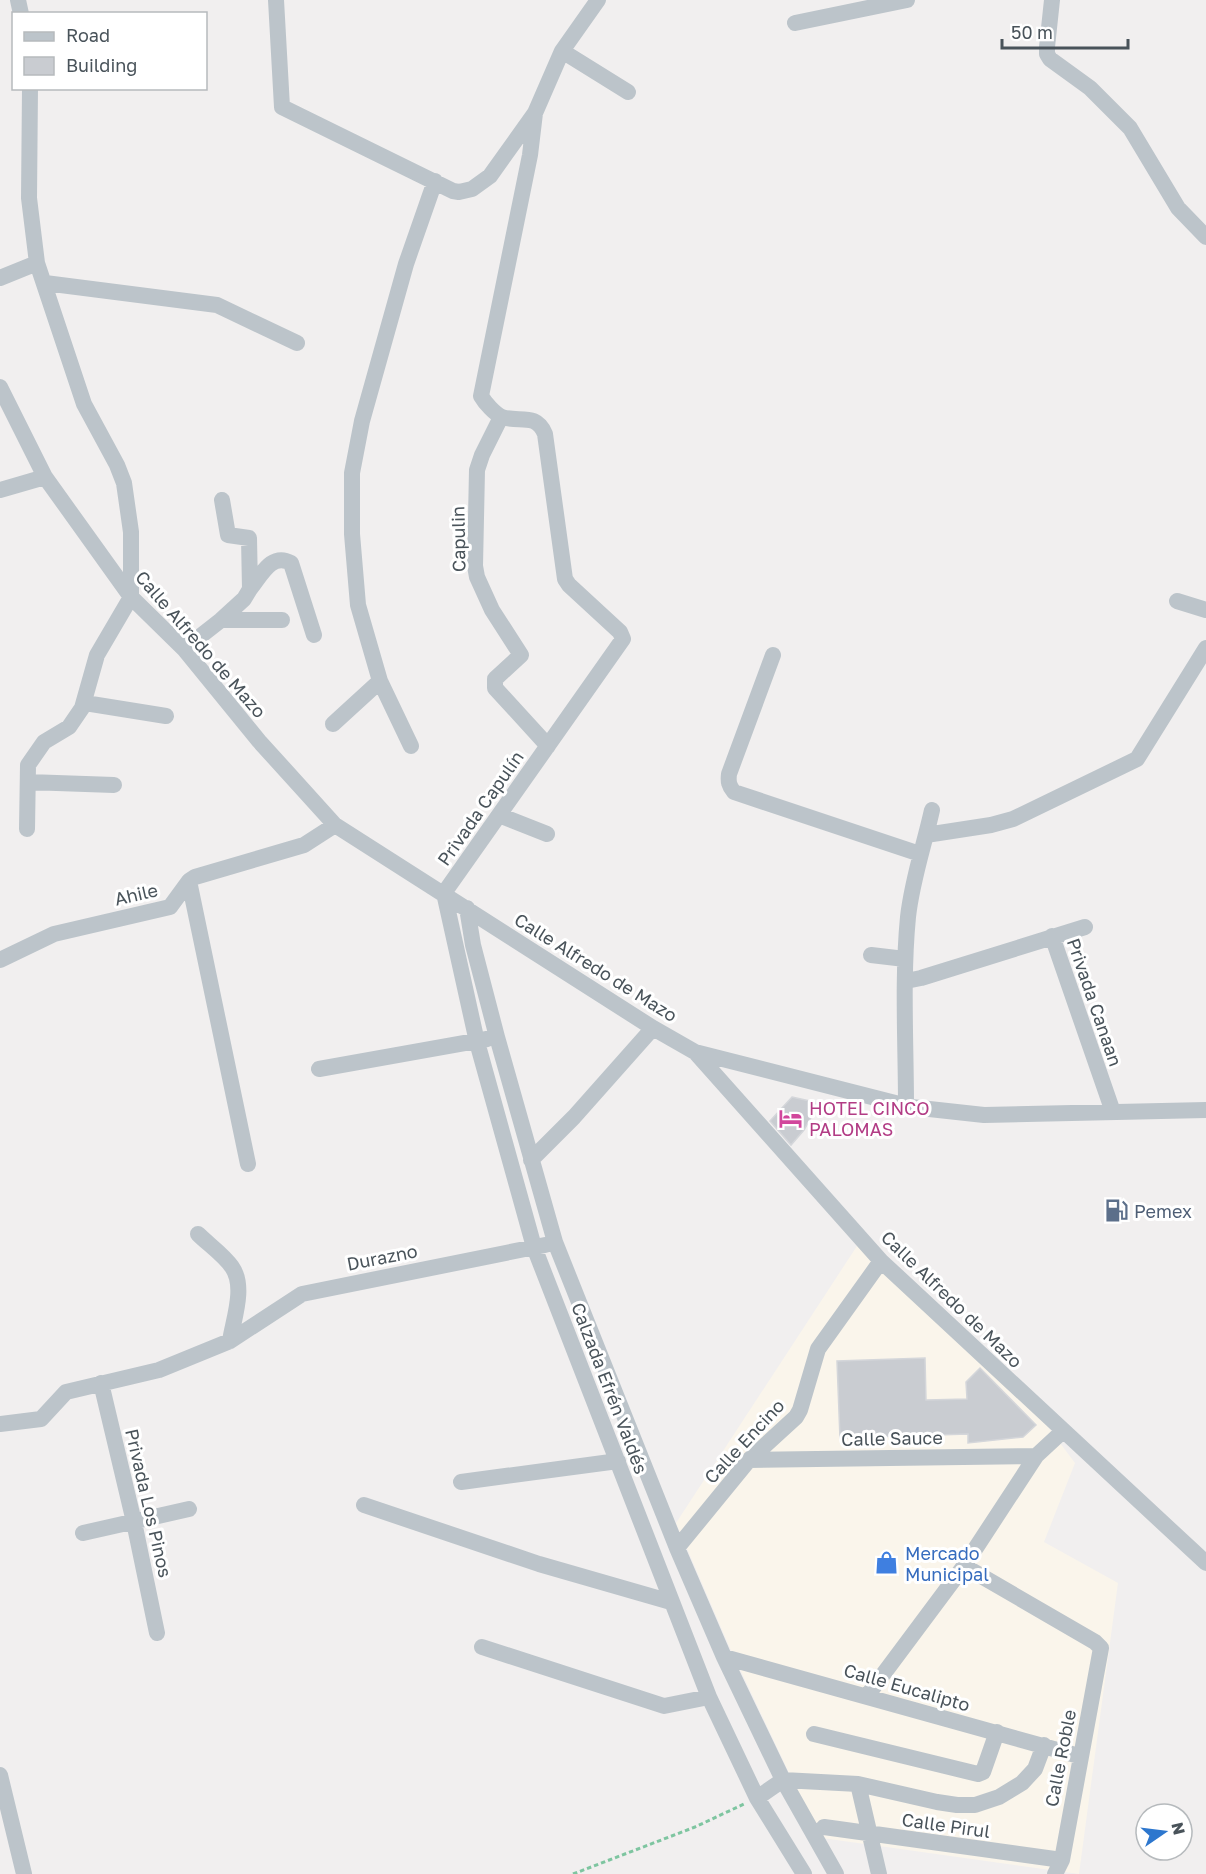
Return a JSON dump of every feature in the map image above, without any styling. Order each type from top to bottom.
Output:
[{"type":"street","points":[[276,0],[282,107],[459,192],[472,189],[484,182],[535,112],[562,51],[598,0]]},
{"type":"street","points":[[795,22],[907,0]]},
{"type":"street","points":[[1052,0],[1047,47],[1050,59],[1090,88],[1130,128],[1178,208],[1206,237]]},
{"type":"street","points":[[562,51],[628,92]]},
{"type":"street","points":[[27,829],[28,765],[42,745],[70,725],[85,703],[97,655],[131,597],[131,532],[124,483],[117,465],[84,404],[37,263],[29,198],[30,90]]},
{"type":"street","points":[[501,417],[483,399],[481,390],[530,155],[535,112]]},
{"type":"street","points":[[411,746],[380,681],[358,605],[352,534],[352,474],[362,421],[399,287],[435,182]]},
{"type":"street","points":[[0,278],[37,263]]},
{"type":"street","points":[[45,283],[217,304],[297,343]]},
{"type":"street","name":"Calle Alfredo de Mazo","points":[[0,387],[45,477],[131,597],[183,649],[259,741],[335,825],[653,1028],[695,1052],[881,1261],[1206,1563]]},
{"type":"street","name":"Privada Capulín","points":[[444,893],[622,642],[623,636],[568,585],[565,579],[545,435],[541,426],[533,421],[501,417]]},
{"type":"street","name":"Capulin","points":[[501,417],[477,470],[475,566],[486,599],[520,655]]},
{"type":"street","points":[[0,490],[45,477]]},
{"type":"street","points":[[222,500],[228,535],[249,538],[250,589]]},
{"type":"street","points":[[183,649],[221,620],[244,599],[273,562],[282,559],[291,563],[314,635]]},
{"type":"street","points":[[1177,601],[1206,610]]},
{"type":"street","points":[[221,620],[282,620]]},
{"type":"street","points":[[926,835],[991,825],[1013,819],[1137,759],[1206,648]]},
{"type":"street","name":"Privada Capulín","points":[[520,655],[495,679],[494,686],[548,746]]},
{"type":"street","points":[[773,655],[729,774],[731,788],[734,792],[920,854]]},
{"type":"street","points":[[333,724],[380,681]]},
{"type":"street","points":[[85,703],[166,716]]},
{"type":"street","points":[[28,782],[114,785]]},
{"type":"street","points":[[906,1106],[905,959],[908,917],[913,884],[932,810]]},
{"type":"street","points":[[499,815],[548,834]]},
{"type":"street","points":[[248,1164],[189,881],[195,877],[304,845],[335,825]]},
{"type":"street","name":"Ahile","points":[[0,960],[54,934],[170,906],[189,881]]},
{"type":"street","name":"Calzada Efrén Valdés","points":[[444,893],[477,1042],[534,1247],[710,1697],[757,1798],[804,1874]]},
{"type":"street","name":"Calzada Efrén Valdés","points":[[467,908],[473,945],[497,1037],[555,1242],[677,1548],[724,1657],[783,1780],[836,1874]]},
{"type":"street","name":"Privada Canaan","points":[[1085,927],[1052,936],[1113,1112]]},
{"type":"street","points":[[906,981],[1052,936]]},
{"type":"street","points":[[871,955],[905,959]]},
{"type":"street","points":[[531,1160],[574,1117],[653,1028]]},
{"type":"street","points":[[319,1069],[497,1037]]},
{"type":"street","points":[[695,1052],[906,1106],[984,1115],[1206,1110]]},
{"type":"street","points":[[198,1234],[232,1267],[237,1280],[238,1294],[230,1341]]},
{"type":"street","name":"Durazno","points":[[0,1424],[41,1419],[64,1393],[159,1370],[230,1341],[302,1294],[555,1242]]},
{"type":"street","name":"Calle Encino","points":[[677,1548],[749,1460],[798,1414],[818,1349],[881,1261]]},
{"type":"street","name":"Privada Los Pinos","points":[[100,1383],[134,1522],[157,1633]]},
{"type":"street","points":[[598,1412],[620,1403]]},
{"type":"street","points":[[867,1696],[964,1566],[1036,1456],[1063,1431]]},
{"type":"street","name":"Calle Sauce","points":[[749,1460],[1036,1456]]},
{"type":"street","points":[[461,1482],[618,1461]]},
{"type":"street","points":[[364,1505],[539,1564],[671,1602]]},
{"type":"street","points":[[83,1533],[189,1509]]},
{"type":"street","name":"Calle Roble","points":[[964,1566],[1095,1642],[1101,1648],[1058,1867]]},
{"type":"street","points":[[482,1647],[664,1706],[710,1697]]},
{"type":"street","name":"Calle Eucalipto","points":[[724,1657],[1079,1756]]},
{"type":"street","points":[[814,1734],[978,1774],[983,1772],[997,1732]]},
{"type":"street","points":[[757,1798],[783,1780],[858,1784],[937,1802],[975,1805],[999,1797],[1022,1783],[1035,1769],[1044,1745]]},
{"type":"street","points":[[0,1775],[24,1874]]},
{"type":"street","points":[[858,1784],[879,1874]]},
{"type":"street","name":"Calle Pirul","points":[[824,1827],[1058,1867]]},
{"type":"path","points":[[573,1874],[695,1827],[757,1798]]},
{"type":"shaded area","name":"Mercado Municipal","points":[[857,1246],[1045,1423],[1075,1463],[1044,1542],[1118,1583],[1079,1874],[822,1838],[729,1646],[676,1523]]},
{"type":"building","name":"HOTEL CINCO PALOMAS","points":[[792,1097],[819,1103],[804,1130],[791,1145],[770,1121]]},
{"type":"building","points":[[925,1358],[926,1400],[967,1399],[966,1382],[980,1368],[1036,1425],[1023,1437],[968,1443],[968,1434],[840,1438],[837,1361]]},
{"type":"place","name":"HOTEL CINCO PALOMAS","points":[[791,1118]]},
{"type":"place","name":"Pemex","points":[[1116,1211]]},
{"type":"place","name":"Mercado Municipal","points":[[887,1563]]}]
